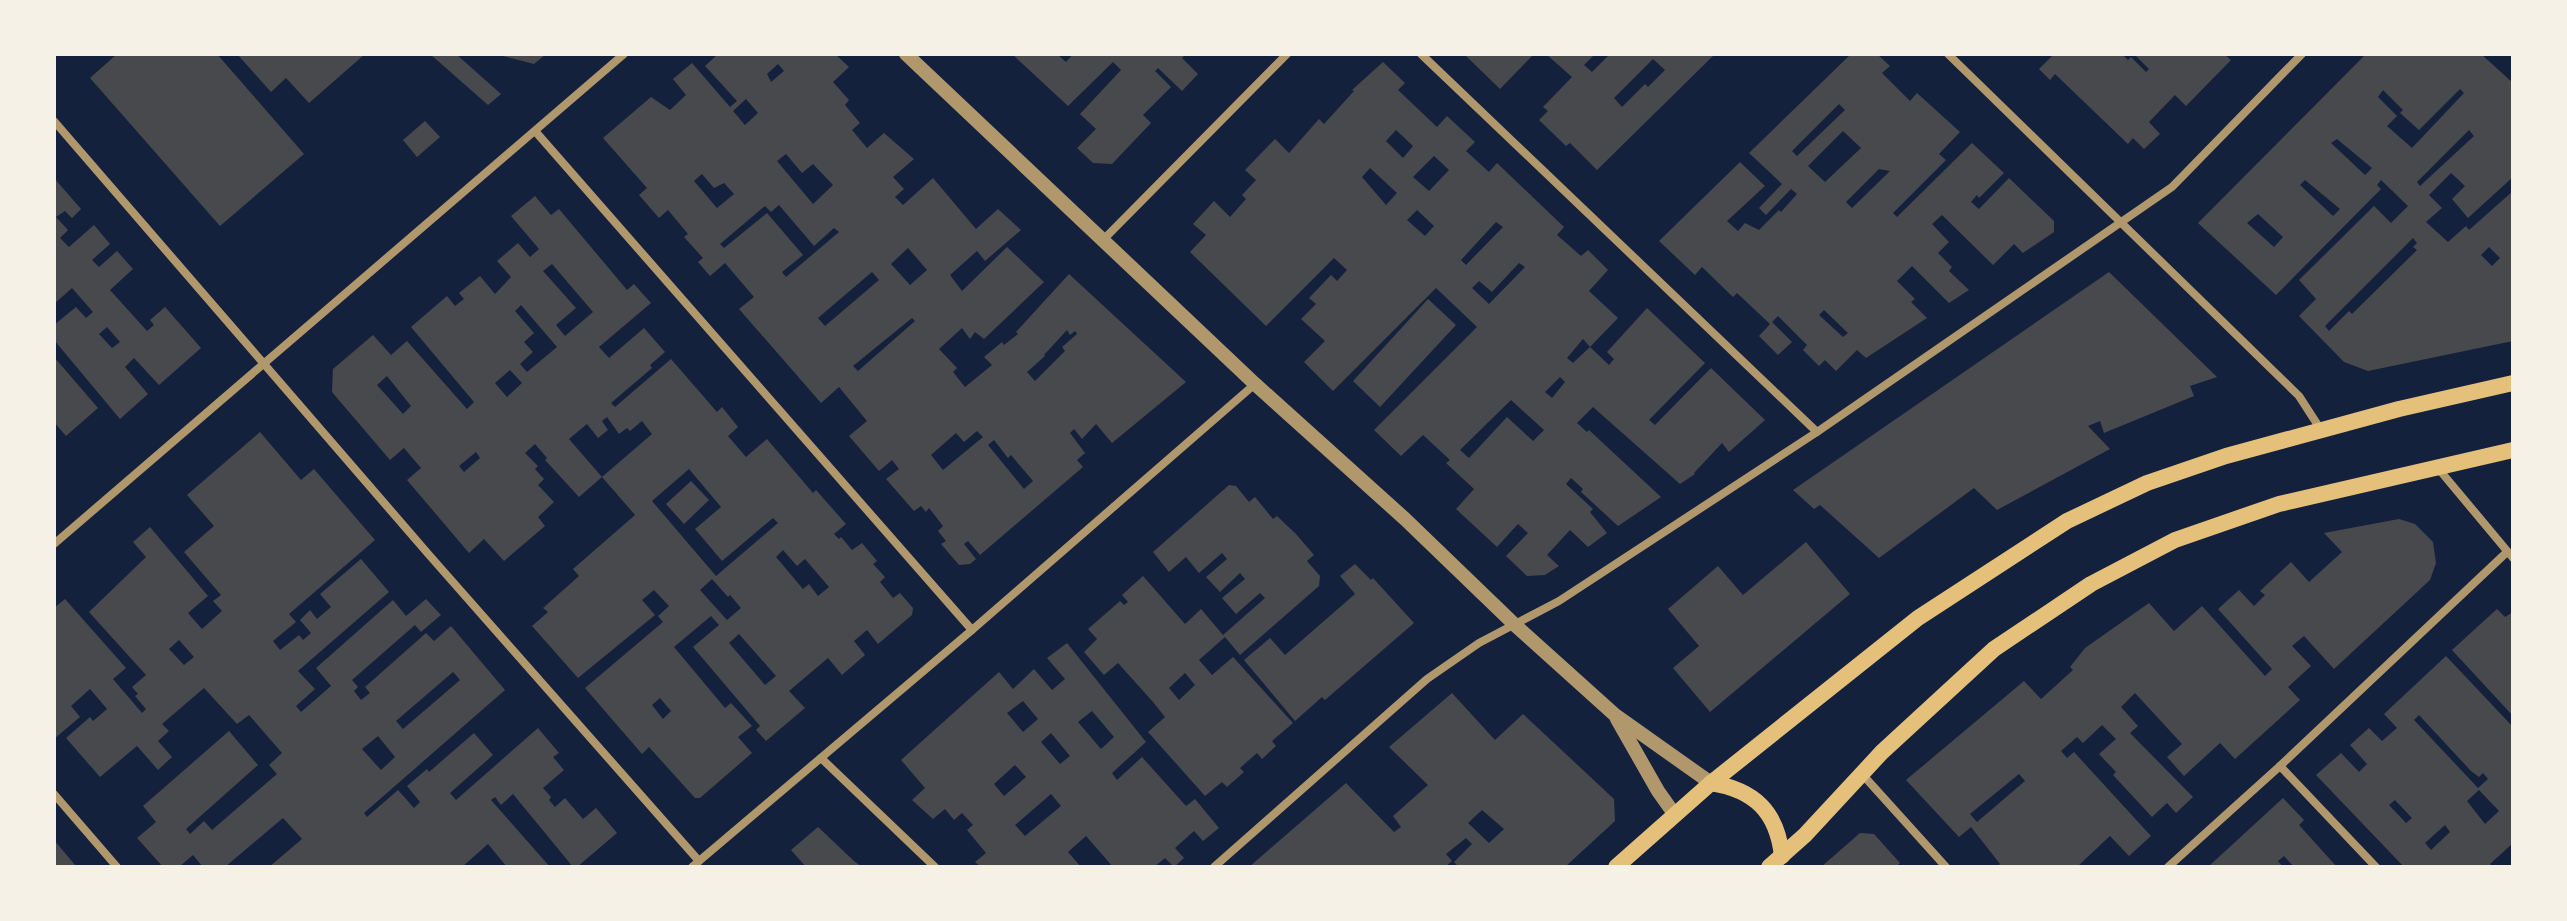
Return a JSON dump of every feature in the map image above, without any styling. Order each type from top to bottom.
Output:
[{"type":"main road","points":[[1616,867],[1711,783],[1918,618],[2067,521],[2147,483],[2226,456],[2513,383]]},
{"type":"main road","points":[[1776,862],[1882,752],[1994,649],[2091,584],[2175,540],[2279,504],[2513,450]]},
{"type":"main road","points":[[1711,783],[1730,786],[1762,805],[1780,837],[1776,862]]},
{"type":"street","points":[[54,544],[624,54]]},
{"type":"street","points":[[906,54],[1515,625],[1615,715],[1711,783]]},
{"type":"street","points":[[1103,240],[1287,54]]},
{"type":"street","points":[[1421,54],[1817,432]]},
{"type":"street","points":[[1948,54],[2299,396],[2321,430]]},
{"type":"street","points":[[1214,867],[1427,679],[1479,643],[1559,601],[1817,432],[2172,187],[2302,54]]},
{"type":"street","points":[[54,121],[696,864],[1255,384]]},
{"type":"street","points":[[535,131],[972,630]]},
{"type":"street","points":[[2168,867],[2510,555],[2437,467]]},
{"type":"street","points":[[1615,715],[1675,815]]},
{"type":"street","points":[[821,758],[935,867]]},
{"type":"street","points":[[2280,766],[2376,867]]},
{"type":"street","points":[[1862,774],[1946,867]]},
{"type":"street","points":[[54,794],[117,867]]},
{"type":"building","points":[[117,54],[217,54],[304,154],[220,226],[90,78]]},
{"type":"building","points":[[237,54],[365,54],[309,103],[286,78],[271,92]]},
{"type":"building","points":[[430,54],[456,54],[501,94],[488,105]]},
{"type":"building","points":[[495,54],[546,54],[534,64]]},
{"type":"building","points":[[718,54],[835,54],[849,67],[833,82],[849,100],[845,105],[860,123],[852,130],[867,148],[884,133],[914,159],[893,177],[904,189],[895,197],[903,205],[933,178],[976,229],[998,209],[1021,230],[985,261],[977,251],[950,275],[962,291],[1007,247],[1044,282],[984,339],[975,332],[970,339],[962,328],[939,349],[957,368],[953,372],[965,387],[992,365],[984,357],[1018,334],[1016,332],[1069,274],[1186,382],[1112,443],[1096,424],[1082,439],[1074,429],[1070,433],[1085,453],[1077,460],[1083,467],[980,555],[968,541],[964,544],[976,559],[970,564],[959,565],[941,544],[946,541],[938,531],[943,526],[929,508],[926,512],[921,506],[914,511],[886,479],[899,469],[892,460],[879,471],[849,436],[867,421],[839,387],[821,403],[739,309],[754,297],[725,263],[710,276],[698,262],[703,258],[684,237],[688,234],[668,210],[659,218],[639,195],[647,188],[603,138],[651,97],[670,110],[686,95],[673,79],[692,63],[730,107],[737,101],[705,66]],"holes":[[[778,64],[784,71],[771,82],[767,74]],[[746,99],[758,113],[745,125],[733,111]],[[786,154],[802,173],[813,164],[833,185],[813,204],[777,161]],[[702,174],[714,188],[724,183],[734,194],[717,208],[694,181]],[[779,205],[814,246],[834,228],[839,232],[786,277],[782,272],[803,255],[767,213],[724,248],[720,244],[765,206],[771,212]],[[908,248],[927,270],[910,285],[891,264]],[[872,272],[879,280],[825,326],[818,318]],[[912,318],[915,321],[858,371],[853,366]],[[1067,330],[1070,335],[1075,331],[1077,334],[1062,347],[1065,351],[1035,381],[1027,372]],[[977,431],[983,437],[943,470],[931,455],[956,433],[964,442]],[[994,440],[1033,481],[1024,489],[988,445]]]},
{"type":"building","points":[[1012,54],[1057,54],[1066,62],[1073,54],[1186,54],[1182,58],[1198,74],[1182,91],[1158,68],[1155,71],[1171,87],[1143,115],[1151,123],[1112,164],[1093,163],[1077,148],[1096,129],[1080,114],[1121,70],[1113,62],[1068,106]]},
{"type":"building","points":[[1464,54],[1534,54],[1500,89]]},
{"type":"building","points":[[1546,54],[1595,54],[1584,65],[1592,72],[1610,54],[1715,54],[1597,170],[1570,143],[1566,146],[1539,120],[1548,111],[1543,107],[1572,77]],"holes":[[[1653,59],[1665,70],[1648,87],[1645,84],[1622,107],[1614,98]]]},
{"type":"building","points":[[1851,54],[1877,54],[1890,66],[1882,73],[1910,101],[1917,93],[1960,132],[1939,154],[1946,160],[1893,213],[1897,217],[1972,143],[2004,173],[1971,202],[1979,209],[2009,178],[2054,221],[2054,232],[2023,253],[2014,244],[1993,265],[1942,215],[1932,224],[1949,242],[1938,253],[1952,267],[1949,271],[1969,290],[1949,303],[1912,266],[1897,281],[1915,299],[1911,302],[1927,318],[1866,358],[1857,350],[1836,371],[1825,360],[1819,366],[1803,350],[1807,345],[1778,316],[1772,322],[1792,342],[1778,355],[1759,336],[1770,324],[1737,293],[1733,297],[1702,267],[1695,275],[1659,241],[1740,162],[1765,186],[1727,221],[1738,231],[1745,223],[1759,230],[1779,210],[1781,212],[1797,194],[1791,189],[1766,215],[1759,208],[1782,184],[1749,153]],"holes":[[[1839,104],[1845,110],[1797,156],[1792,151]],[[1843,131],[1861,148],[1825,182],[1808,166]],[[1879,169],[1890,171],[1852,208],[1846,202]],[[1824,310],[1848,333],[1843,337],[1819,315]]]},
{"type":"building","points":[[2054,54],[2122,54],[2128,60],[2131,57],[2146,72],[2149,69],[2134,54],[2224,54],[2231,60],[2186,106],[2175,95],[2149,122],[2160,134],[2144,149],[2133,138],[2128,144],[2055,74],[2050,80],[2039,69]]},
{"type":"building","points":[[2366,54],[2481,54],[2513,83],[2513,177],[2468,218],[2452,199],[2465,186],[2451,173],[2429,195],[2442,208],[2426,222],[2448,242],[2466,226],[2469,230],[2513,191],[2513,341],[2368,371],[2344,362],[2299,316],[2316,299],[2299,280],[2374,206],[2391,223],[2408,206],[2381,180],[2377,185],[2381,189],[2276,295],[2198,223]],"holes":[[[2460,89],[2464,93],[2412,148],[2387,126],[2397,116],[2378,97],[2383,90],[2403,110],[2400,113],[2419,130]],[[2469,130],[2474,136],[2420,186],[2417,182]],[[2337,139],[2372,168],[2365,175],[2331,143]],[[2305,180],[2340,209],[2333,216],[2300,185]],[[2258,214],[2283,237],[2274,247],[2247,223]],[[2413,238],[2417,243],[2413,247],[2417,250],[2352,314],[2349,311],[2329,331],[2325,326]],[[2489,247],[2500,258],[2492,266],[2481,255]]]},
{"type":"building","points":[[1383,62],[1405,83],[1398,90],[1437,127],[1447,116],[1475,142],[1466,151],[1489,172],[1497,163],[1564,227],[1557,235],[1581,256],[1588,250],[1608,270],[1589,291],[1618,318],[1590,347],[1609,365],[1614,359],[1607,352],[1647,308],[1705,363],[1649,420],[1655,425],[1711,368],[1765,420],[1729,452],[1722,443],[1695,474],[1680,484],[1593,407],[1577,423],[1587,432],[1589,430],[1661,497],[1618,526],[1581,492],[1583,489],[1571,478],[1566,484],[1593,509],[1590,512],[1607,533],[1588,547],[1570,530],[1547,555],[1559,566],[1545,575],[1527,576],[1506,556],[1528,533],[1518,524],[1497,547],[1456,509],[1474,489],[1446,463],[1450,460],[1423,435],[1401,456],[1374,430],[1477,327],[1436,288],[1333,391],[1304,362],[1325,341],[1301,319],[1316,304],[1309,298],[1331,275],[1337,281],[1347,270],[1334,258],[1266,326],[1190,252],[1206,235],[1193,224],[1214,201],[1230,217],[1246,199],[1242,195],[1256,180],[1245,170],[1275,139],[1289,153],[1319,119],[1324,124],[1352,90]],"holes":[[[1396,130],[1413,146],[1403,158],[1386,141]],[[1434,156],[1449,170],[1429,191],[1413,177]],[[1370,168],[1397,193],[1386,205],[1362,177]],[[1417,210],[1434,226],[1425,236],[1407,220]],[[1496,222],[1503,227],[1466,265],[1461,260]],[[1519,263],[1525,267],[1489,304],[1472,288],[1479,281],[1492,292]],[[1583,339],[1590,347],[1573,363],[1567,358]],[[1560,377],[1565,382],[1552,398],[1545,392]],[[1511,400],[1544,430],[1533,441],[1507,417],[1469,458],[1460,450]]]},
{"type":"building","points":[[425,121],[440,137],[417,157],[403,140]]},
{"type":"building","points":[[54,178],[81,209],[72,218],[65,211],[56,217],[68,230],[60,238],[69,247],[94,225],[110,244],[92,260],[99,267],[117,251],[133,269],[110,290],[147,331],[154,325],[150,320],[165,307],[201,348],[159,385],[134,358],[125,367],[148,394],[120,419],[54,340],[54,325],[76,307],[86,318],[93,312],[72,288],[54,304]],"holes":[[[107,327],[120,342],[112,348],[99,334]]]},
{"type":"building","points":[[535,196],[551,215],[559,209],[627,290],[634,284],[651,303],[599,347],[609,358],[644,328],[665,352],[650,365],[652,368],[611,403],[615,407],[671,359],[717,412],[722,407],[738,427],[728,436],[746,457],[767,439],[813,493],[816,490],[846,524],[834,534],[839,539],[841,537],[852,550],[862,543],[877,561],[873,564],[885,577],[880,582],[893,598],[900,593],[913,608],[912,615],[878,644],[867,630],[854,641],[865,655],[842,675],[828,658],[789,691],[805,708],[766,741],[756,730],[760,726],[693,647],[719,625],[711,616],[674,647],[725,708],[731,703],[752,726],[738,737],[752,753],[700,798],[695,798],[649,747],[642,754],[585,688],[663,622],[658,616],[669,606],[654,590],[642,600],[655,615],[578,678],[532,626],[548,612],[543,608],[579,576],[573,569],[635,515],[602,477],[579,497],[545,460],[547,458],[535,444],[525,453],[538,466],[535,469],[544,479],[538,485],[554,502],[538,517],[545,526],[504,561],[484,539],[469,553],[407,480],[421,468],[404,448],[390,460],[332,392],[333,369],[373,335],[391,355],[407,341],[467,409],[474,402],[411,327],[447,296],[455,306],[464,299],[459,293],[480,276],[495,294],[511,277],[497,261],[518,243],[530,257],[539,249],[511,216]],"holes":[[[552,264],[593,312],[565,336],[556,325],[576,308],[543,271]],[[521,305],[557,347],[527,372],[520,364],[533,352],[524,342],[534,333],[515,311]],[[510,370],[522,383],[507,397],[495,383]],[[387,376],[411,406],[403,414],[377,385]],[[607,417],[619,434],[627,428],[630,431],[642,421],[652,434],[602,477],[569,439],[587,424],[598,438],[608,430],[602,421]],[[476,452],[480,458],[464,472],[459,466]],[[689,469],[721,507],[695,529],[722,561],[773,518],[778,523],[716,576],[652,501]],[[783,550],[797,566],[805,559],[829,587],[818,596],[809,584],[803,589],[776,557]],[[712,579],[741,608],[727,620],[700,590]],[[739,634],[776,676],[765,685],[729,643]],[[660,698],[671,711],[663,719],[652,705]]]},
{"type":"building","points":[[2109,272],[2217,377],[2190,386],[2194,396],[2104,433],[2100,421],[2088,426],[2110,449],[1997,510],[1974,488],[1879,558],[1820,505],[1814,509],[1793,490]]},
{"type":"building","points":[[1428,299],[1456,325],[1380,407],[1353,381]]},
{"type":"building","points":[[54,357],[98,408],[66,436],[54,422]]},
{"type":"building","points":[[260,432],[301,480],[314,469],[375,540],[289,614],[296,622],[273,641],[280,650],[299,635],[303,640],[311,633],[300,620],[310,610],[317,619],[331,607],[320,594],[361,559],[389,592],[298,671],[315,689],[296,706],[301,712],[331,686],[316,668],[393,600],[406,616],[426,599],[441,615],[421,632],[415,625],[352,680],[358,687],[354,691],[361,700],[370,693],[365,687],[426,633],[434,641],[451,626],[505,690],[364,813],[367,817],[398,790],[414,808],[420,802],[407,786],[427,769],[429,772],[474,733],[493,755],[450,793],[456,800],[538,728],[559,753],[553,757],[564,770],[543,788],[551,797],[549,800],[555,807],[565,798],[583,819],[596,808],[617,833],[577,867],[573,867],[513,794],[501,805],[495,797],[491,800],[550,867],[507,867],[488,844],[462,867],[269,867],[302,839],[283,818],[225,867],[203,867],[193,855],[179,867],[163,867],[137,838],[156,822],[143,806],[229,731],[258,765],[186,829],[190,834],[204,821],[212,830],[277,774],[269,765],[282,753],[249,715],[237,724],[204,688],[162,724],[169,731],[158,741],[172,757],[158,770],[137,746],[100,777],[66,738],[90,717],[93,721],[107,709],[90,689],[71,706],[80,717],[54,739],[54,608],[65,599],[126,668],[113,679],[142,713],[146,709],[132,687],[146,675],[89,612],[146,557],[133,542],[150,527],[208,596],[188,613],[202,629],[222,611],[213,601],[221,595],[184,552],[214,526],[187,495]],"holes":[[[179,640],[194,657],[184,665],[169,649]],[[453,672],[460,680],[403,729],[396,721]],[[378,736],[395,757],[381,770],[362,749]]]},
{"type":"building","points":[[691,481],[709,500],[684,524],[666,504]]},
{"type":"building","points":[[1229,485],[1236,486],[1249,502],[1255,497],[1273,519],[1277,516],[1296,534],[1314,555],[1307,561],[1320,576],[1319,586],[1240,655],[1225,637],[1199,660],[1212,675],[1233,657],[1293,723],[1272,741],[1276,746],[1262,759],[1257,753],[1240,768],[1244,772],[1227,787],[1222,782],[1205,796],[1148,732],[1165,717],[1153,702],[1118,663],[1104,675],[1084,652],[1097,639],[1088,629],[1120,601],[1124,605],[1128,602],[1122,595],[1143,576],[1185,624],[1201,609],[1223,635],[1265,598],[1260,593],[1236,614],[1222,598],[1245,579],[1240,573],[1220,592],[1206,577],[1227,559],[1222,553],[1199,573],[1186,557],[1169,572],[1153,552]],"holes":[[[1185,673],[1195,685],[1179,700],[1169,688]]]},
{"type":"building","points":[[2399,519],[2415,524],[2433,542],[2436,563],[2430,580],[2334,669],[2304,636],[2292,646],[2311,666],[2288,687],[2300,700],[2235,759],[2220,743],[2184,776],[2167,757],[2182,744],[2135,693],[2121,707],[2138,726],[2130,733],[2193,797],[2176,813],[2167,803],[2152,817],[2113,775],[2116,772],[2099,754],[2116,739],[2102,725],[2083,743],[2077,737],[2061,751],[2067,758],[2074,752],[2151,836],[2129,856],[2110,836],[2079,865],[2081,867],[1997,867],[2000,864],[1971,827],[1959,837],[1906,780],[2024,681],[2041,699],[2073,670],[2070,667],[2085,648],[2149,603],[2174,631],[2202,606],[2265,676],[2272,669],[2218,609],[2239,590],[2254,606],[2265,595],[2260,591],[2291,562],[2309,582],[2342,552],[2324,533]],"holes":[[[2019,774],[2025,781],[1977,822],[1970,814]]]},
{"type":"building","points":[[1806,542],[1850,594],[1710,712],[1673,668],[1699,646],[1668,609],[1718,566],[1743,595]]},
{"type":"building","points":[[1355,564],[1371,580],[1373,578],[1414,623],[1325,700],[1322,697],[1295,721],[1244,660],[1270,638],[1285,655],[1355,594],[1340,576]]},
{"type":"building","points":[[2497,609],[2505,617],[2513,612],[2513,716],[2452,650]]},
{"type":"building","points":[[1067,643],[1146,742],[1112,773],[1117,780],[1142,757],[1186,806],[1195,799],[1219,828],[1203,841],[1194,831],[1175,848],[1184,858],[1174,867],[1165,858],[1154,867],[1113,867],[1086,836],[1068,852],[1081,867],[981,867],[975,862],[986,853],[967,830],[973,825],[962,813],[954,820],[945,809],[933,819],[912,800],[925,788],[901,760],[999,672],[1013,689],[1034,669],[1052,690],[1065,679],[1047,658]],"holes":[[[1023,701],[1038,719],[1023,732],[1007,713]],[[1092,711],[1114,737],[1101,749],[1078,722]],[[1051,733],[1070,756],[1060,764],[1041,742]],[[1015,765],[1026,777],[1004,796],[994,784]],[[1051,794],[1061,806],[1025,836],[1015,825]]]},
{"type":"building","points":[[2446,656],[2513,727],[2513,843],[2490,864],[2493,867],[2404,867],[2316,775],[2341,753],[2359,772],[2367,764],[2350,745],[2369,728],[2382,741],[2397,728],[2384,714]],"holes":[[[2419,715],[2471,771],[2479,777],[2483,773],[2488,779],[2478,788],[2414,720]],[[2479,790],[2499,811],[2485,824],[2467,801]],[[2395,800],[2412,818],[2406,823],[2389,805]],[[2445,825],[2450,832],[2431,850],[2425,843]]]},
{"type":"building","points":[[1452,693],[1495,740],[1523,714],[1614,799],[1615,821],[1565,867],[1459,867],[1454,862],[1472,844],[1466,838],[1446,854],[1452,861],[1445,867],[1249,867],[1346,783],[1394,832],[1401,827],[1393,816],[1428,785],[1389,747]],"holes":[[[1482,810],[1504,829],[1489,843],[1468,823]]]},
{"type":"building","points":[[2283,798],[2304,820],[2299,825],[2337,867],[2294,867],[2284,856],[2278,861],[2283,867],[2208,867]]},
{"type":"building","points":[[818,827],[862,867],[806,867],[791,850]]},
{"type":"building","points":[[1860,833],[1874,834],[1900,863],[1896,867],[1821,867]]},
{"type":"building","points":[[54,840],[75,865],[77,867],[54,867]]}]
